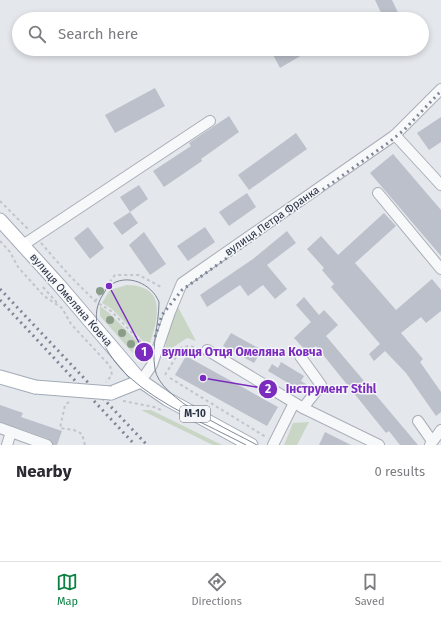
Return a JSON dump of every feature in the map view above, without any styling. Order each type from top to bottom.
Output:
[{"type":"main road","name":"вулиця Омеляна Ковча","points":[[0,220],[141,381]]},
{"type":"main road","points":[[0,377],[35,387],[111,393],[141,381]]},
{"type":"main road","name":"М-10","points":[[141,381],[167,398],[251,445]]},
{"type":"street","name":"вулиця Петра Франка","points":[[141,381],[152,365],[170,312],[182,283],[395,135],[441,89]]},
{"type":"street","points":[[23,245],[210,121]]},
{"type":"street","points":[[395,135],[441,185]]},
{"type":"street","points":[[378,193],[441,269]]},
{"type":"street","points":[[207,350],[303,408],[379,445]]},
{"type":"street","points":[[300,356],[321,385],[303,408]]},
{"type":"street","points":[[274,444],[294,402]]},
{"type":"street","points":[[418,421],[431,443],[441,430]]},
{"type":"street","points":[[0,428],[47,445]]},
{"type":"street","points":[[7,445],[11,432]]},
{"type":"path","points":[[0,201],[36,237],[69,275],[95,301],[111,311],[150,351]]},
{"type":"path","points":[[0,241],[10,252],[18,267],[44,296],[62,308]]},
{"type":"path","points":[[69,275],[72,281]]},
{"type":"path","points":[[95,301],[115,275],[139,275],[163,288]]},
{"type":"path","points":[[43,287],[62,308],[71,324],[110,366],[112,375],[111,393],[154,406]]},
{"type":"path","points":[[165,375],[182,347],[190,346],[207,350]]},
{"type":"path","points":[[170,378],[274,444]]},
{"type":"path","points":[[73,398],[65,405],[60,428],[74,430],[82,434],[85,445]]},
{"type":"green space","points":[[127,285],[140,287],[149,291],[157,306],[155,326],[149,347],[112,309],[102,303],[110,290]]},
{"type":"green space","points":[[100,306],[147,351],[139,360],[100,316]]},
{"type":"green space","points":[[178,307],[196,341],[187,338],[169,350],[165,349],[169,325]]},
{"type":"green space","points":[[141,410],[151,410],[222,445],[213,445]]},
{"type":"green space","points":[[309,422],[297,445],[284,445],[293,423]]},
{"type":"building","points":[[375,0],[392,0],[398,12],[381,12]]},
{"type":"building","points":[[274,56],[300,56],[280,68]]},
{"type":"building","points":[[155,88],[165,106],[115,133],[105,115]]},
{"type":"building","points":[[229,116],[239,132],[201,159],[202,161],[164,187],[153,171],[191,146],[189,143]]},
{"type":"building","points":[[441,117],[441,142],[429,150],[417,133]]},
{"type":"building","points":[[296,133],[307,149],[249,190],[238,175]]},
{"type":"building","points":[[393,154],[441,210],[441,256],[370,173]]},
{"type":"building","points":[[139,185],[148,199],[130,212],[120,197]]},
{"type":"building","points":[[247,193],[256,207],[229,226],[219,212]]},
{"type":"building","points":[[130,212],[138,223],[122,235],[113,223]]},
{"type":"building","points":[[384,213],[396,226],[355,263],[396,310],[432,279],[441,290],[441,311],[426,323],[421,317],[401,333],[423,359],[420,362],[441,392],[441,412],[436,416],[406,373],[385,351],[374,361],[369,354],[380,344],[331,287],[334,284],[322,270],[324,268],[307,249],[321,236],[338,255]]},
{"type":"building","points":[[88,227],[104,248],[90,259],[74,238]]},
{"type":"building","points":[[205,227],[215,242],[188,261],[177,246]]},
{"type":"building","points":[[287,231],[296,243],[267,265],[287,289],[275,299],[263,285],[248,296],[240,285],[207,307],[200,295],[253,259]]},
{"type":"building","points":[[144,232],[166,264],[150,275],[129,245]]},
{"type":"building","points":[[304,297],[319,315],[324,310],[338,325],[326,336],[418,445],[400,445],[389,431],[386,433],[316,346],[308,353],[294,338],[311,322],[296,305]]},
{"type":"building","points":[[231,333],[262,350],[254,363],[223,346]]},
{"type":"building","points":[[186,356],[278,407],[267,426],[175,375]]},
{"type":"building","points":[[281,362],[304,376],[301,381],[309,386],[305,393],[268,371],[272,364],[278,368]]},
{"type":"building","points":[[0,405],[23,413],[21,417],[62,431],[57,445],[53,445],[49,439],[0,422]]},
{"type":"building","points":[[325,432],[351,445],[319,445]]},
{"type":"tram line","points":[[246,445],[169,405],[141,387],[120,368],[106,348],[97,326],[96,315],[98,303],[108,287],[116,282],[131,280],[145,285],[151,290],[159,302],[154,360],[155,369],[160,380],[169,392],[182,403],[215,423],[257,445]]},
{"type":"railway","points":[[155,337],[162,315],[182,290],[388,143],[404,130],[441,91]]},
{"type":"railway","points":[[0,289],[147,445]]},
{"type":"railway","points":[[0,300],[135,445]]},
{"type":"place","name":"вулиця Отця Омеляна Ковча","points":[[109,286]]},
{"type":"place","name":"Інструмент Stihl","points":[[203,378]]}]
